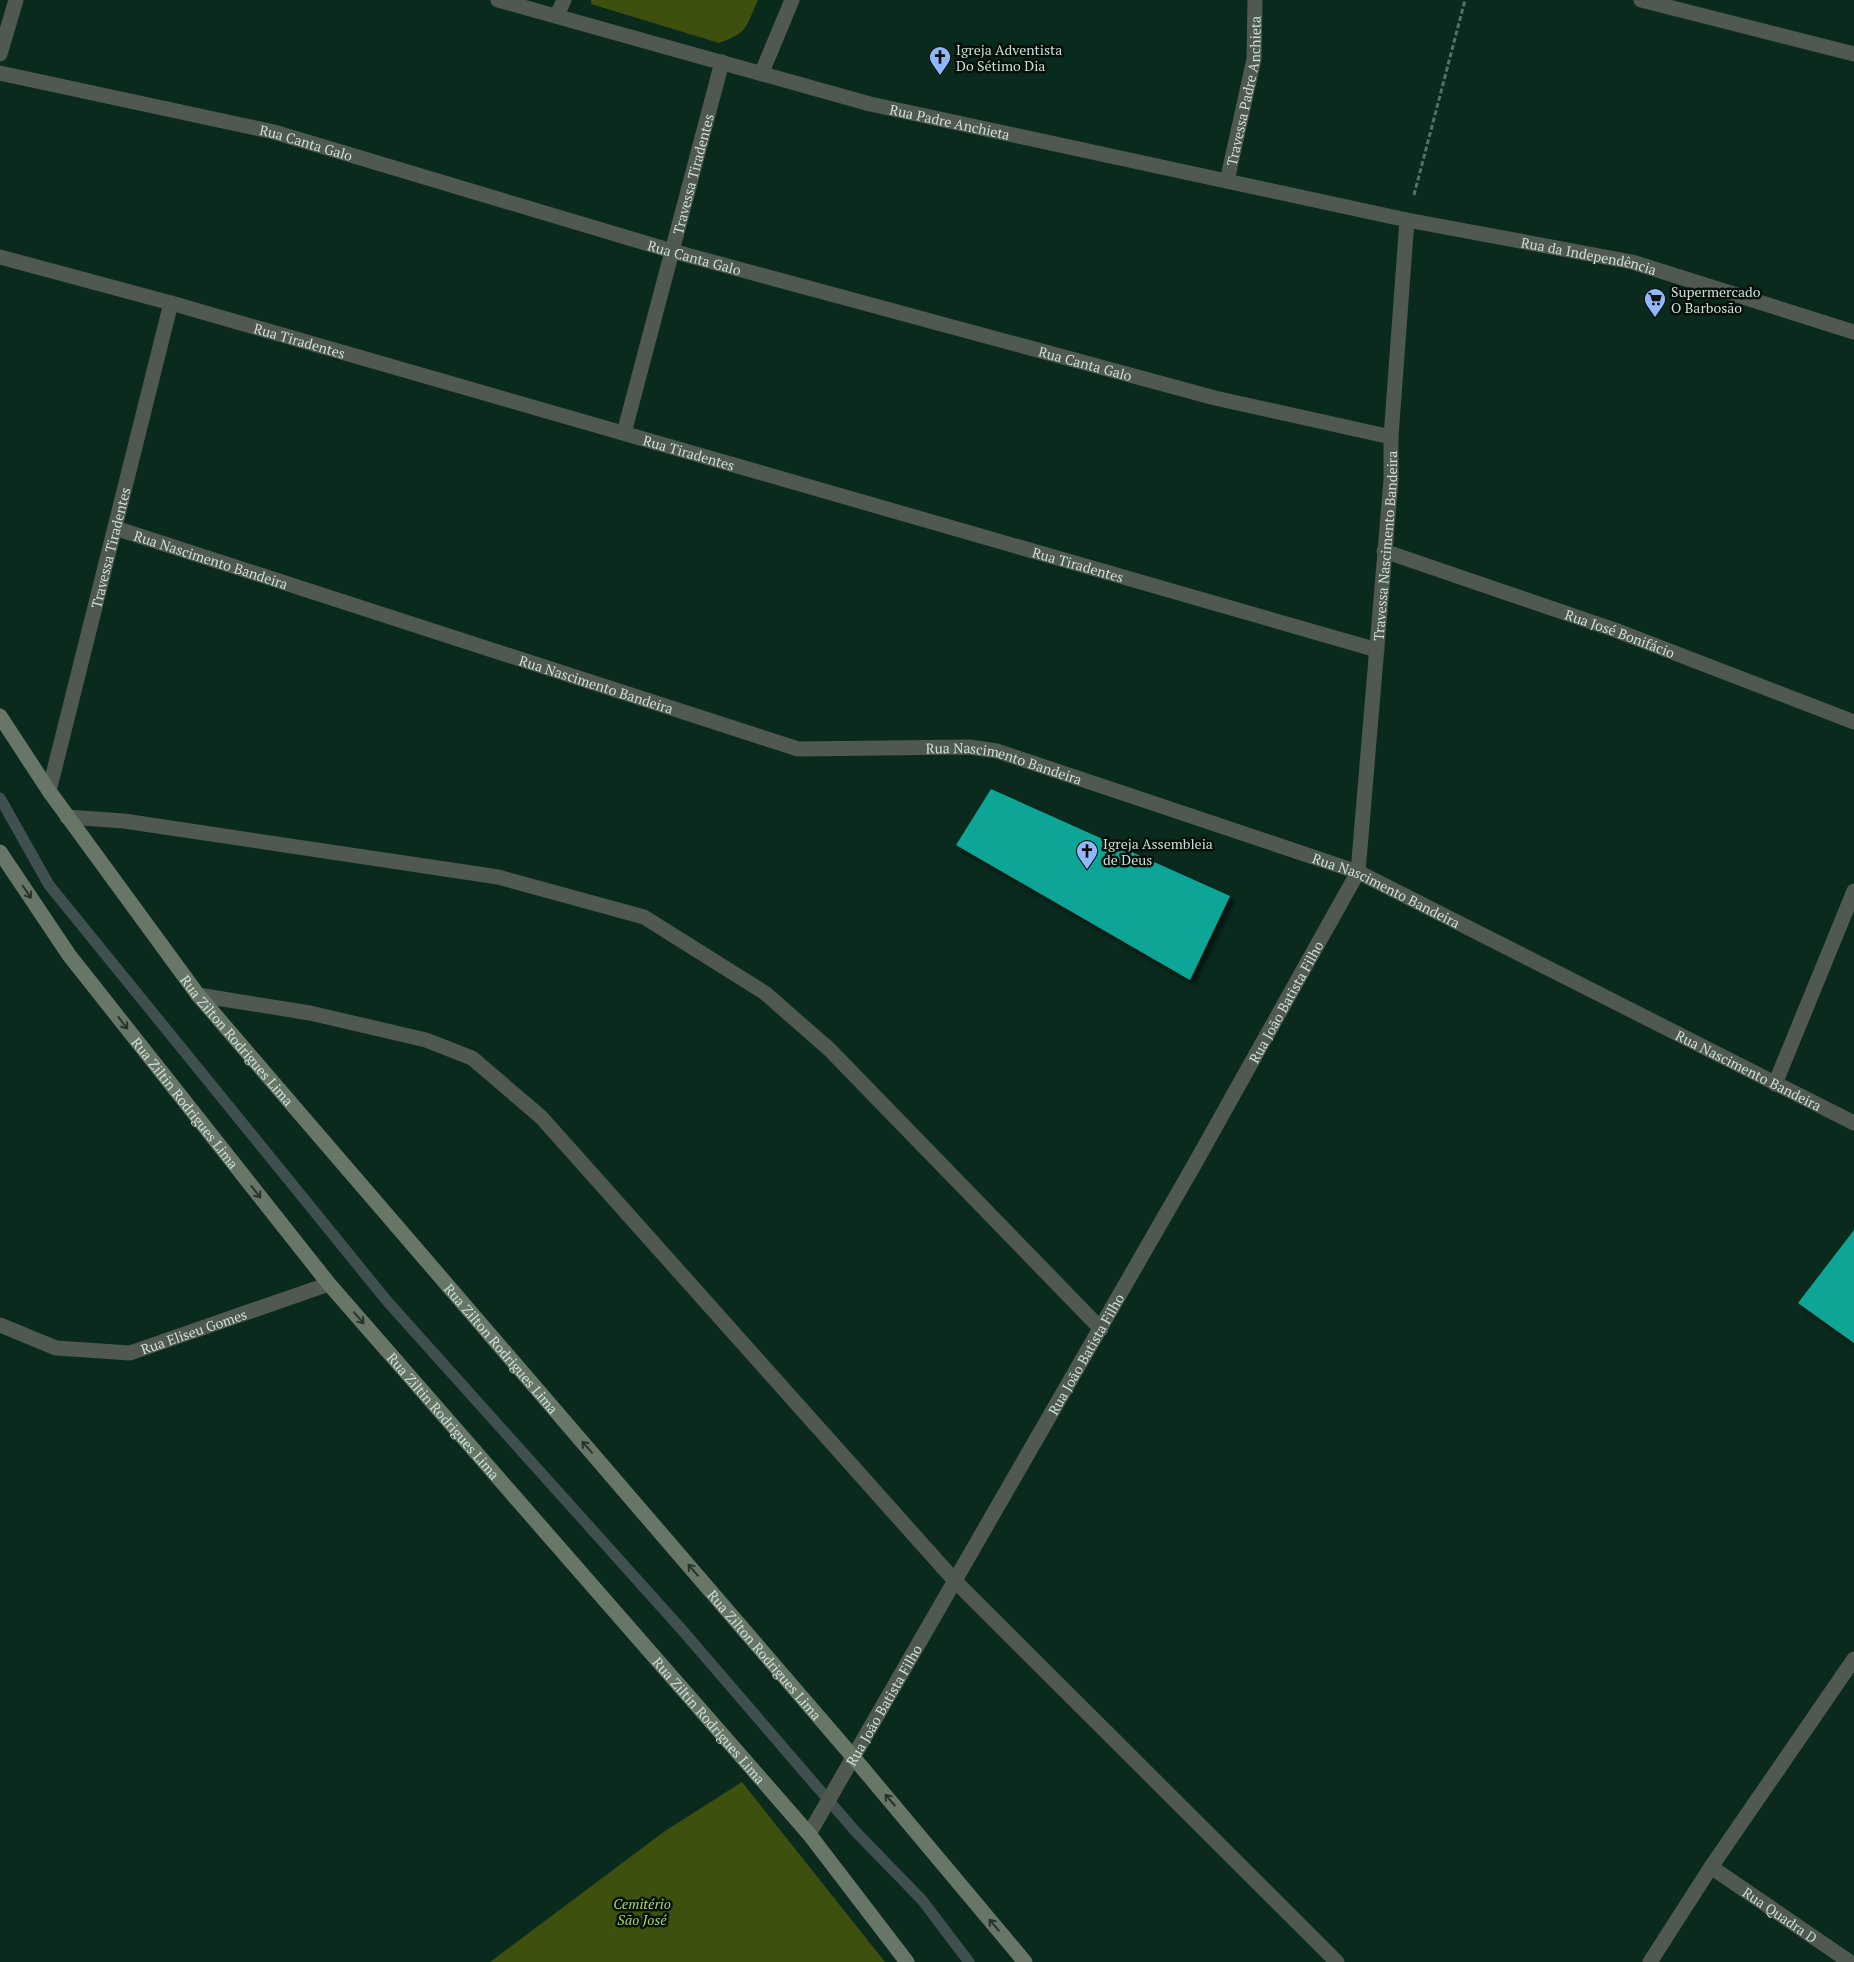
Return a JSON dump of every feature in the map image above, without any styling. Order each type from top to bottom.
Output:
[{"type":"street","points":[[0,54],[16,0]]},
{"type":"street","name":"Rua Padre Anchieta","points":[[498,0],[762,72],[870,104],[1407,220]]},
{"type":"street","points":[[558,15],[564,0]]},
{"type":"street","points":[[762,72],[792,0]]},
{"type":"street","name":"Travessa Padre Anchieta","points":[[1227,181],[1254,59],[1255,0]]},
{"type":"street","points":[[1641,0],[1854,54]]},
{"type":"street","name":"Travessa Tiradentes","points":[[624,433],[722,62]]},
{"type":"street","name":"Rua Canta Galo","points":[[0,73],[274,132],[672,251],[1215,398],[1391,437]]},
{"type":"street","name":"Rua da Independência","points":[[1407,220],[1632,262],[1854,332]]},
{"type":"street","name":"Travessa Nascimento Bandeira","points":[[1358,872],[1391,480],[1391,437],[1407,220]]},
{"type":"street","name":"Rua Tiradentes","points":[[0,257],[171,302],[1376,650]]},
{"type":"street","name":"Travessa Tiradentes","points":[[48,791],[171,302]]},
{"type":"street","name":"Rua Nascimento Bandeira","points":[[114,528],[798,749],[969,747],[998,751],[1358,872],[1854,1123]]},
{"type":"street","name":"Rua José Bonifácio","points":[[1384,552],[1615,630],[1854,722]]},
{"type":"street","name":"Rua Zilton Rodrigues Lima","points":[[0,716],[48,791],[198,995],[854,1758],[1025,1962]]},
{"type":"street","points":[[67,817],[124,821],[498,877],[644,917],[765,993],[828,1049],[1101,1329]]},
{"type":"street","name":"Rua Ziltin Rodrigues Lima","points":[[0,852],[69,955],[329,1284],[809,1834],[907,1962]]},
{"type":"street","name":"Rua João Batista Filho","points":[[809,1834],[1101,1329],[1358,872]]},
{"type":"street","points":[[1775,1084],[1854,891]]},
{"type":"street","points":[[198,995],[310,1013],[426,1040],[472,1058],[541,1117],[955,1580],[1337,1962]]},
{"type":"street","name":"Rua Eliseu Gomes","points":[[0,1325],[56,1348],[130,1353],[329,1284]]},
{"type":"street","points":[[1650,1962],[1711,1868],[1854,1659]]},
{"type":"street","name":"Rua Quadra D","points":[[1711,1868],[1850,1962]]},
{"type":"path","points":[[1407,220],[1465,0]]},
{"type":"green space","points":[[591,0],[758,0],[745,28],[736,36],[719,43],[591,4]]},
{"type":"green space","name":"Cemitério São José","points":[[742,1782],[885,1962],[490,1962],[665,1831]]},
{"type":"building","name":"Igreja Assembleia de Deus","points":[[991,789],[1230,896],[1190,980],[956,845]]},
{"type":"building","points":[[1854,1230],[1854,1343],[1798,1303]]},
{"type":"waterway","points":[[0,798],[49,885],[387,1301],[683,1631],[855,1831],[922,1900],[969,1962]]},
{"type":"place","name":"Igreja Adventista Do Sétimo Dia","points":[[940,76]]},
{"type":"place","name":"Supermercado O Barbosão","points":[[1655,318]]},
{"type":"place","name":"Igreja Assembleia de Deus","points":[[1087,870]]}]
